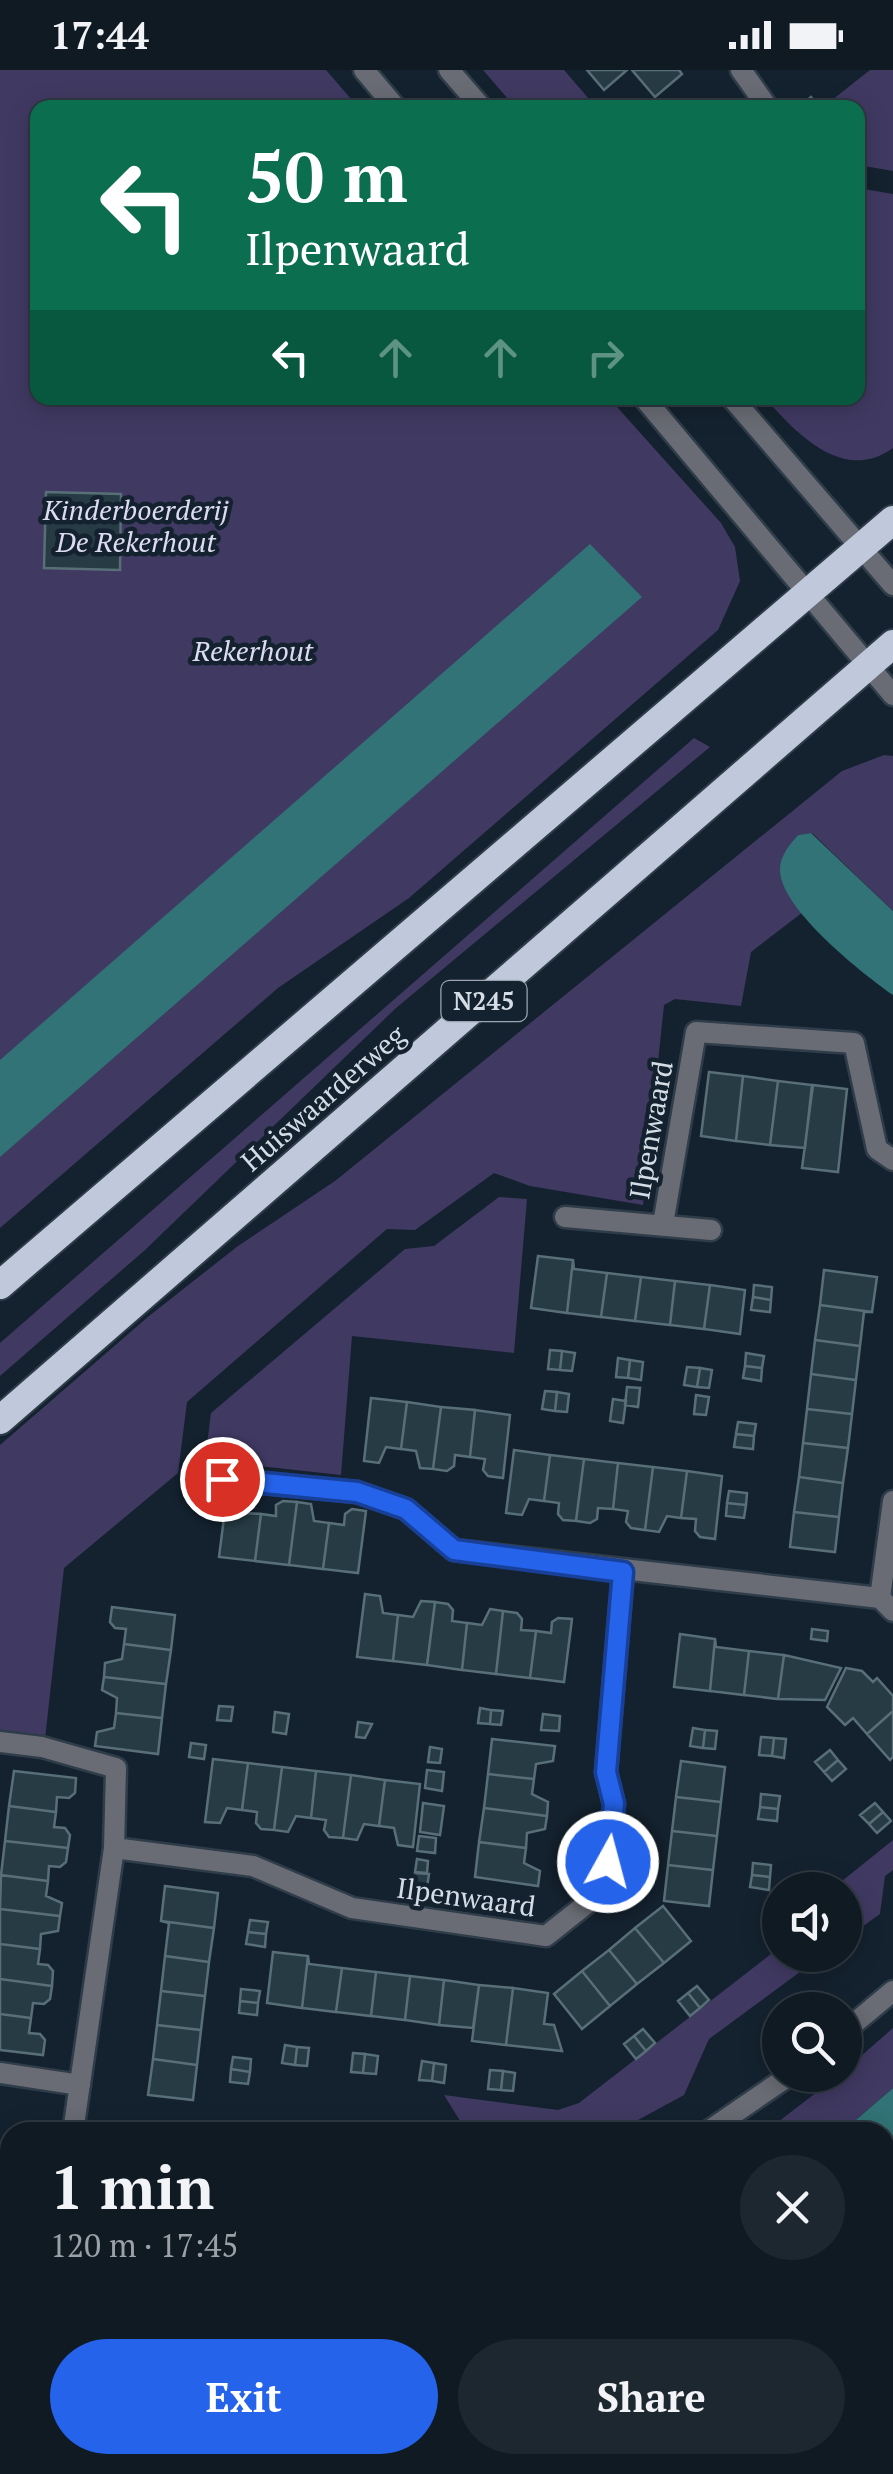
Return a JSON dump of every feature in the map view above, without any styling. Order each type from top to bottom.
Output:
[{"type":"highway","points":[[0,1284],[893,520]]},
{"type":"highway","name":"Huiswaarderweg","points":[[0,1420],[893,644]]},
{"type":"street","points":[[364,70],[389,100]]},
{"type":"street","points":[[449,70],[475,100]]},
{"type":"street","points":[[740,70],[762,100]]},
{"type":"street","points":[[650,405],[893,695]]},
{"type":"street","points":[[738,405],[893,586]]},
{"type":"street","name":"Ilpenwaard","points":[[663,1224],[696,1032],[854,1043],[877,1149],[893,1160]]},
{"type":"street","name":"Ilpenwaard","points":[[565,1217],[711,1230]]},
{"type":"street","points":[[222,1479],[357,1492],[406,1509],[454,1550],[886,1604],[893,1500]]},
{"type":"street","name":"Ilpenwaard","points":[[114,1848],[253,1866],[352,1908],[546,1936],[604,1890],[614,1804],[606,1772],[623,1572]]},
{"type":"street","points":[[0,1742],[42,1747],[116,1768],[114,1848],[74,2122]]},
{"type":"street","points":[[862,2017],[893,1991]]},
{"type":"street","points":[[0,2073],[80,2085]]},
{"type":"street","points":[[722,2122],[765,2092]]},
{"type":"green space","name":"Rekerhout","points":[[0,70],[326,70],[352,100],[30,100],[30,405],[615,405],[721,523],[735,547],[740,581],[718,630],[409,898],[278,988],[0,1228]]},
{"type":"green space","points":[[483,70],[564,70],[590,100],[509,100]]},
{"type":"green space","points":[[870,70],[893,70],[893,171],[865,166],[865,100],[832,100]]},
{"type":"green space","points":[[865,189],[893,194],[893,448],[874,458],[839,457],[822,450],[772,405],[865,405]]},
{"type":"green space","points":[[694,738],[710,747],[396,1008],[145,1250],[0,1376],[0,1343]]},
{"type":"green space","points":[[884,755],[893,756],[893,911],[812,833],[798,835],[785,855],[783,874],[789,893],[803,912],[751,952],[741,1006],[675,999],[664,1005],[643,1205],[530,1186],[494,1173],[415,1230],[387,1229],[187,1402],[178,1473],[64,1568],[45,1739],[0,1732],[0,1445],[149,1316],[238,1246],[335,1181],[842,771]]},
{"type":"green space","points":[[499,1197],[527,1199],[514,1353],[352,1336],[341,1475],[205,1460],[211,1413],[405,1249],[434,1246]]},
{"type":"green space","points":[[893,1840],[893,1870],[885,1876],[880,1914],[862,1927],[862,1872],[853,1872]]},
{"type":"green space","points":[[762,1961],[762,1972],[800,1972],[773,1992],[762,1992],[762,2000],[709,2039],[684,2095],[634,2122],[461,2122],[444,2095],[558,2110],[579,2103]]},
{"type":"green space","points":[[893,2028],[893,2088],[854,2122],[778,2122],[817,2092],[862,2092],[862,2055]]},
{"type":"shaded area","points":[[590,544],[642,597],[0,1157],[0,1060]]},
{"type":"shaded area","points":[[811,833],[893,911],[893,995],[825,939],[783,885],[780,864],[784,855],[798,835]]},
{"type":"shaded area","points":[[893,2088],[893,2122],[854,2122]]},
{"type":"building","points":[[587,70],[627,70],[604,90]]},
{"type":"building","points":[[632,70],[679,70],[682,74],[655,97]]},
{"type":"building","points":[[46,492],[121,494],[120,570],[44,568]]},
{"type":"building","points":[[709,1072],[743,1076],[736,1141],[701,1136]]},
{"type":"building","points":[[743,1076],[778,1081],[770,1145],[736,1141]]},
{"type":"building","points":[[778,1081],[812,1085],[805,1148],[770,1145]]},
{"type":"building","points":[[813,1085],[847,1089],[838,1172],[802,1168]]},
{"type":"building","points":[[538,1256],[573,1260],[567,1313],[531,1308]]},
{"type":"building","points":[[573,1260],[574,1269],[607,1273],[601,1317],[567,1313]]},
{"type":"building","points":[[824,1270],[877,1277],[872,1312],[820,1305]]},
{"type":"building","points":[[607,1273],[641,1277],[635,1321],[601,1317]]},
{"type":"building","points":[[641,1277],[675,1281],[670,1325],[635,1321]]},
{"type":"building","points":[[675,1281],[710,1285],[704,1329],[670,1325]]},
{"type":"building","points":[[710,1285],[745,1290],[740,1334],[704,1329]]},
{"type":"building","points":[[754,1285],[772,1287],[771,1300],[753,1297]]},
{"type":"building","points":[[753,1297],[771,1300],[770,1312],[751,1310]]},
{"type":"building","points":[[820,1305],[872,1312],[864,1312],[860,1346],[815,1340]]},
{"type":"building","points":[[815,1340],[860,1346],[856,1380],[811,1374]]},
{"type":"building","points":[[550,1350],[562,1351],[560,1370],[548,1369]]},
{"type":"building","points":[[562,1351],[575,1353],[572,1371],[560,1370]]},
{"type":"building","points":[[746,1353],[764,1356],[762,1368],[745,1366]]},
{"type":"building","points":[[618,1358],[630,1360],[628,1378],[616,1377]]},
{"type":"building","points":[[630,1360],[643,1362],[641,1380],[628,1378]]},
{"type":"building","points":[[745,1366],[762,1368],[761,1381],[743,1378]]},
{"type":"building","points":[[687,1367],[700,1368],[697,1387],[684,1385]]},
{"type":"building","points":[[700,1368],[712,1370],[709,1388],[697,1387]]},
{"type":"building","points":[[811,1374],[856,1380],[852,1414],[807,1409]]},
{"type":"building","points":[[627,1387],[640,1388],[638,1407],[625,1405]]},
{"type":"building","points":[[545,1391],[557,1392],[555,1411],[542,1409]]},
{"type":"building","points":[[557,1392],[569,1394],[567,1412],[555,1411]]},
{"type":"building","points":[[696,1395],[709,1397],[706,1415],[694,1414]]},
{"type":"building","points":[[371,1398],[407,1402],[401,1449],[386,1447],[379,1463],[364,1461]]},
{"type":"building","points":[[613,1399],[626,1401],[623,1423],[610,1421]]},
{"type":"building","points":[[407,1402],[441,1407],[433,1469],[420,1468],[416,1451],[401,1449]]},
{"type":"building","points":[[441,1407],[475,1410],[470,1457],[455,1455],[454,1466],[447,1471],[433,1469]]},
{"type":"building","points":[[807,1409],[852,1414],[848,1448],[803,1443]]},
{"type":"building","points":[[475,1410],[510,1415],[503,1478],[488,1476],[483,1470],[485,1459],[470,1457]]},
{"type":"building","points":[[738,1422],[756,1424],[754,1436],[736,1434]]},
{"type":"building","points":[[736,1434],[754,1436],[753,1449],[734,1447]]},
{"type":"building","points":[[803,1443],[848,1448],[843,1483],[799,1477]]},
{"type":"building","points":[[514,1450],[550,1455],[544,1501],[529,1499],[522,1515],[506,1513]]},
{"type":"building","points":[[550,1455],[584,1459],[576,1521],[563,1520],[558,1514],[559,1503],[544,1501]]},
{"type":"building","points":[[584,1459],[618,1463],[613,1509],[598,1508],[597,1519],[590,1523],[576,1521]]},
{"type":"building","points":[[618,1463],[653,1467],[645,1530],[631,1528],[626,1522],[628,1511],[613,1509]]},
{"type":"building","points":[[653,1467],[687,1471],[681,1518],[667,1516],[659,1532],[645,1530]]},
{"type":"building","points":[[687,1471],[722,1476],[715,1539],[700,1537],[695,1531],[696,1519],[681,1518]]},
{"type":"building","points":[[799,1477],[843,1483],[839,1517],[794,1512]]},
{"type":"building","points":[[729,1491],[747,1493],[746,1505],[727,1503]]},
{"type":"building","points":[[227,1494],[242,1495],[247,1502],[246,1513],[261,1514],[255,1561],[219,1557]]},
{"type":"building","points":[[297,1502],[289,1565],[255,1561],[261,1514],[276,1516],[276,1505]]},
{"type":"building","points":[[297,1502],[311,1504],[314,1521],[329,1523],[323,1569],[289,1565]]},
{"type":"building","points":[[727,1503],[746,1505],[744,1518],[726,1516]]},
{"type":"building","points":[[352,1509],[366,1511],[358,1573],[323,1569],[329,1523],[344,1525],[345,1514]]},
{"type":"building","points":[[794,1512],[839,1517],[835,1552],[790,1547]]},
{"type":"building","points":[[365,1594],[380,1596],[383,1613],[398,1615],[393,1661],[357,1657]]},
{"type":"building","points":[[421,1601],[435,1602],[427,1665],[393,1661],[398,1615],[413,1617]]},
{"type":"building","points":[[435,1602],[448,1604],[453,1610],[452,1621],[467,1623],[462,1670],[427,1665]]},
{"type":"building","points":[[112,1607],[175,1615],[171,1650],[124,1644],[126,1629],[115,1628],[110,1622]]},
{"type":"building","points":[[490,1609],[503,1611],[496,1674],[462,1670],[467,1623],[482,1625]]},
{"type":"building","points":[[503,1611],[517,1613],[522,1619],[521,1630],[536,1631],[530,1678],[496,1674]]},
{"type":"building","points":[[558,1618],[572,1619],[564,1682],[530,1678],[536,1631],[551,1633],[552,1622]]},
{"type":"building","points":[[812,1629],[828,1631],[827,1641],[811,1639]]},
{"type":"building","points":[[680,1634],[715,1639],[710,1691],[674,1687]]},
{"type":"building","points":[[715,1639],[716,1647],[749,1651],[744,1695],[710,1691]]},
{"type":"building","points":[[124,1644],[171,1650],[166,1684],[104,1677],[105,1663],[122,1659]]},
{"type":"building","points":[[749,1651],[784,1655],[778,1699],[744,1695]]},
{"type":"building","points":[[784,1655],[841,1668],[825,1700],[778,1699]]},
{"type":"building","points":[[846,1668],[862,1671],[873,1682],[877,1678],[893,1696],[893,1711],[867,1734],[853,1718],[845,1725],[827,1707]]},
{"type":"building","points":[[104,1677],[166,1684],[162,1718],[116,1713],[117,1698],[102,1690]]},
{"type":"building","points":[[219,1706],[233,1707],[231,1721],[217,1720]]},
{"type":"building","points":[[480,1708],[491,1710],[490,1724],[478,1723]]},
{"type":"building","points":[[491,1710],[503,1711],[501,1725],[490,1724]]},
{"type":"building","points":[[893,1711],[893,1757],[890,1760],[867,1734]]},
{"type":"building","points":[[275,1712],[289,1714],[286,1734],[273,1732]]},
{"type":"building","points":[[116,1713],[162,1718],[158,1754],[95,1746],[97,1732],[114,1728]]},
{"type":"building","points":[[543,1714],[560,1716],[559,1731],[541,1730]]},
{"type":"building","points":[[358,1722],[372,1724],[365,1738],[356,1737]]},
{"type":"building","points":[[693,1728],[705,1730],[703,1748],[690,1746]]},
{"type":"building","points":[[705,1730],[717,1731],[715,1749],[703,1748]]},
{"type":"building","points":[[761,1737],[774,1738],[772,1756],[759,1755]]},
{"type":"building","points":[[774,1738],[786,1739],[784,1758],[772,1756]]},
{"type":"building","points":[[492,1739],[555,1746],[553,1761],[536,1764],[534,1779],[488,1774]]},
{"type":"building","points":[[191,1743],[206,1745],[204,1759],[189,1757]]},
{"type":"building","points":[[430,1747],[442,1749],[440,1763],[428,1762]]},
{"type":"building","points":[[830,1750],[838,1760],[824,1772],[815,1762]]},
{"type":"building","points":[[213,1759],[248,1763],[242,1810],[227,1808],[220,1823],[205,1822]]},
{"type":"building","points":[[838,1760],[846,1769],[832,1781],[824,1772]]},
{"type":"building","points":[[681,1761],[725,1767],[721,1802],[676,1797]]},
{"type":"building","points":[[248,1763],[282,1767],[274,1830],[261,1829],[256,1823],[257,1812],[242,1810]]},
{"type":"building","points":[[282,1767],[316,1771],[311,1818],[296,1816],[288,1832],[274,1830]]},
{"type":"building","points":[[427,1770],[444,1772],[442,1791],[425,1788]]},
{"type":"building","points":[[14,1771],[76,1778],[75,1793],[69,1798],[57,1797],[56,1812],[9,1806]]},
{"type":"building","points":[[316,1771],[351,1775],[343,1838],[329,1837],[324,1830],[326,1820],[311,1818]]},
{"type":"building","points":[[488,1774],[534,1779],[532,1794],[548,1802],[547,1816],[484,1808]]},
{"type":"building","points":[[351,1775],[385,1780],[379,1826],[364,1824],[357,1840],[343,1838]]},
{"type":"building","points":[[385,1780],[420,1784],[413,1847],[398,1845],[394,1828],[379,1826]]},
{"type":"building","points":[[761,1794],[780,1796],[778,1809],[760,1807]]},
{"type":"building","points":[[676,1797],[721,1802],[717,1836],[672,1831]]},
{"type":"building","points":[[423,1803],[444,1806],[440,1835],[420,1832]]},
{"type":"building","points":[[875,1803],[883,1812],[869,1824],[860,1815]]},
{"type":"building","points":[[9,1806],[56,1812],[54,1827],[65,1828],[70,1835],[68,1848],[5,1841]]},
{"type":"building","points":[[760,1807],[778,1809],[777,1821],[758,1819]]},
{"type":"building","points":[[484,1808],[547,1816],[545,1829],[527,1833],[526,1848],[479,1842]]},
{"type":"building","points":[[883,1812],[891,1821],[877,1833],[869,1824]]},
{"type":"building","points":[[672,1831],[717,1836],[713,1870],[668,1865]]},
{"type":"building","points":[[419,1836],[436,1838],[435,1853],[417,1851]]},
{"type":"building","points":[[5,1841],[68,1848],[66,1862],[60,1867],[49,1866],[48,1881],[1,1875]]},
{"type":"building","points":[[479,1842],[526,1848],[524,1863],[540,1871],[538,1886],[475,1877]]},
{"type":"building","points":[[417,1859],[428,1861],[427,1873],[415,1872]]},
{"type":"building","points":[[753,1863],[771,1865],[770,1872],[752,1875]]},
{"type":"building","points":[[668,1865],[713,1870],[709,1906],[664,1901]]},
{"type":"building","points":[[415,1873],[429,1874],[426,1894],[413,1893]]},
{"type":"building","points":[[1,1875],[48,1881],[46,1896],[62,1903],[60,1916],[0,1909]]},
{"type":"building","points":[[752,1875],[762,1876],[762,1889],[750,1887]]},
{"type":"building","points":[[165,1886],[218,1893],[214,1928],[161,1921]]},
{"type":"building","points":[[663,1906],[691,1941],[664,1963],[635,1928]]},
{"type":"building","points":[[0,1909],[60,1916],[58,1931],[41,1934],[40,1949],[0,1944]]},
{"type":"building","points":[[250,1920],[268,1922],[266,1934],[248,1932]]},
{"type":"building","points":[[161,1921],[214,1928],[209,1962],[165,1956],[169,1923]]},
{"type":"building","points":[[635,1928],[664,1963],[637,1984],[609,1950]]},
{"type":"building","points":[[248,1932],[266,1934],[265,1947],[246,1944]]},
{"type":"building","points":[[0,1944],[40,1949],[38,1964],[48,1965],[53,1971],[52,1986],[0,1979]]},
{"type":"building","points":[[609,1950],[637,1984],[610,2006],[582,1971]]},
{"type":"building","points":[[273,1952],[308,1956],[302,2008],[267,2003]]},
{"type":"building","points":[[165,1956],[209,1962],[205,1996],[161,1991]]},
{"type":"building","points":[[308,1956],[309,1964],[342,1968],[336,2012],[302,2008]]},
{"type":"building","points":[[342,1968],[376,1972],[371,2016],[336,2012]]},
{"type":"building","points":[[582,1971],[610,2006],[582,2029],[554,1994]]},
{"type":"building","points":[[376,1972],[410,1976],[405,2020],[371,2016]]},
{"type":"building","points":[[410,1976],[444,1980],[439,2025],[405,2020]]},
{"type":"building","points":[[0,1979],[52,1986],[50,1999],[44,2004],[33,2003],[31,2018],[0,2014]]},
{"type":"building","points":[[444,1980],[479,1985],[473,2028],[439,2025]]},
{"type":"building","points":[[479,1985],[513,1988],[506,2045],[472,2041]]},
{"type":"building","points":[[697,1986],[709,2000],[700,2008],[688,1993]]},
{"type":"building","points":[[513,1988],[548,1993],[544,2024],[554,2025],[562,2051],[506,2045]]},
{"type":"building","points":[[241,1989],[260,1991],[258,2003],[240,2001]]},
{"type":"building","points":[[161,1991],[205,1996],[201,2030],[157,2025]]},
{"type":"building","points":[[688,1993],[700,2008],[690,2016],[678,2001]]},
{"type":"building","points":[[240,2001],[258,2003],[257,2015],[239,2013]]},
{"type":"building","points":[[0,2014],[31,2018],[29,2033],[40,2034],[45,2040],[43,2055],[0,2050]]},
{"type":"building","points":[[157,2025],[201,2030],[197,2065],[153,2059]]},
{"type":"building","points":[[643,2029],[655,2043],[646,2051],[634,2036]]},
{"type":"building","points":[[634,2036],[646,2051],[636,2059],[624,2044]]},
{"type":"building","points":[[285,2045],[297,2047],[295,2065],[282,2063]]},
{"type":"building","points":[[297,2047],[309,2048],[307,2066],[295,2065]]},
{"type":"building","points":[[353,2053],[365,2054],[363,2073],[351,2072]]},
{"type":"building","points":[[365,2054],[378,2056],[376,2074],[363,2073]]},
{"type":"building","points":[[233,2057],[251,2059],[250,2072],[231,2069]]},
{"type":"building","points":[[153,2059],[197,2065],[193,2100],[148,2095]]},
{"type":"building","points":[[422,2061],[434,2063],[432,2081],[419,2080]]},
{"type":"building","points":[[434,2063],[446,2065],[444,2083],[432,2081]]},
{"type":"building","points":[[231,2069],[250,2072],[248,2084],[230,2082]]},
{"type":"building","points":[[490,2070],[503,2071],[501,2090],[488,2089]]},
{"type":"building","points":[[503,2071],[515,2073],[513,2091],[501,2090]]},
{"type":"route","points":[[222,1479],[357,1492],[406,1509],[454,1550],[623,1572],[606,1772],[614,1804],[608,1862]]},
{"type":"park label","name":"Kinderboerderij De Rekerhout","points":[[136,526]]}]
